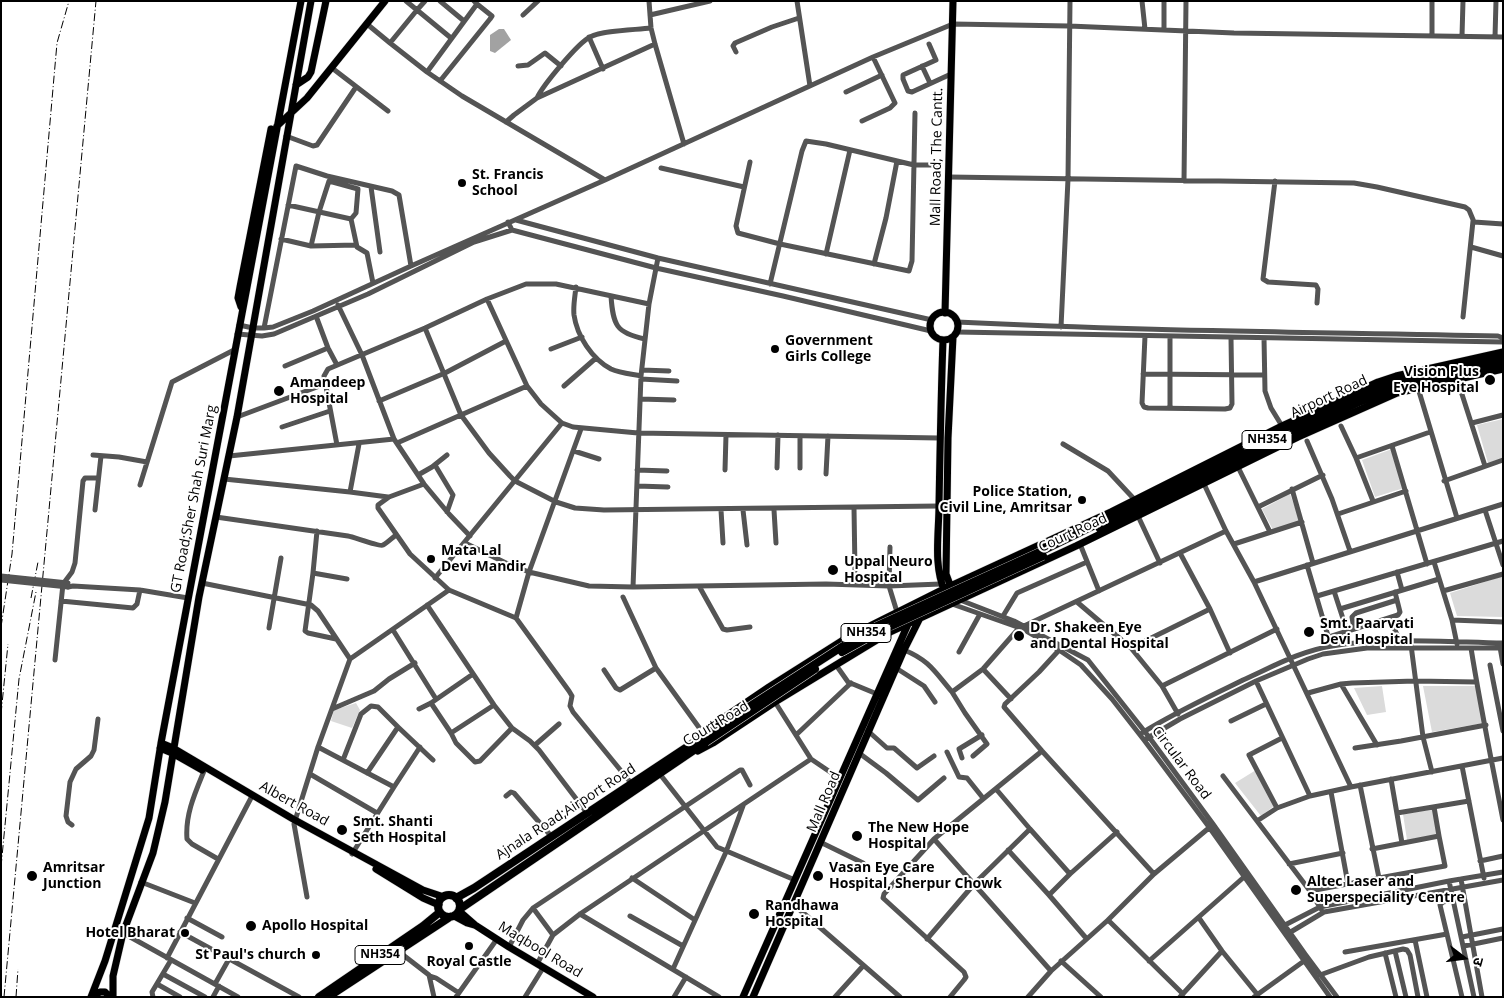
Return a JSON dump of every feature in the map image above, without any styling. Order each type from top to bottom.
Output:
[{"type":"highway","name":"Airport Road","points":[[1042,554],[1366,392],[1398,381],[1503,358]]},
{"type":"highway","name":"Airport Road","points":[[1042,554],[1359,402],[1403,386],[1503,364]]},
{"type":"highway","name":"NH354","points":[[328,997],[456,913],[659,773],[704,737],[840,648],[877,626],[1042,554]]},
{"type":"highway","name":"Ajnala Road;Airport Road","points":[[456,898],[704,737]]},
{"type":"highway","points":[[439,908],[443,915],[456,913],[460,905],[456,898],[452,896],[444,897]]},
{"type":"highway","name":"NH354","points":[[319,997],[423,926],[439,908],[444,897]]},
{"type":"main road","points":[[242,311],[238,298],[296,1]]},
{"type":"main road","name":"GT Road;Sher Shah Suri Marg","points":[[91,997],[105,961],[149,818],[160,745],[301,1]]},
{"type":"main road","name":"GT Road;Sher Shah Suri Marg","points":[[112,997],[115,964],[123,933],[152,853],[165,802],[202,583],[237,417],[311,1]]},
{"type":"main road","points":[[296,84],[308,77],[312,72],[326,1]]},
{"type":"main road","points":[[277,126],[307,98],[385,1]]},
{"type":"main road","name":"Mall Road; The Cantt.","points":[[945,312],[953,1]]},
{"type":"main road","points":[[945,587],[948,438],[957,322],[955,317],[945,312],[940,313],[932,320],[931,331],[938,339],[943,340],[955,334]]},
{"type":"main road","points":[[943,340],[939,438],[939,556],[945,587],[951,604]]},
{"type":"main road","name":"Court Road","points":[[704,737],[769,686],[842,640],[945,587],[1135,500],[1282,426],[1378,382],[1396,376],[1503,352]]},
{"type":"main road","name":"Court Road","points":[[674,762],[713,743],[836,664],[908,623],[1080,544],[1374,402],[1397,393],[1503,369]]},
{"type":"main road","points":[[945,587],[959,600]]},
{"type":"main road","name":"Mall Road","points":[[743,997],[908,623],[922,600]]},
{"type":"main road","name":"Mall Road","points":[[753,997],[868,731],[920,618]]},
{"type":"main road","name":"Albert Road","points":[[160,745],[173,750],[295,822]]},
{"type":"main road","name":"Albert Road","points":[[173,750],[204,771],[295,822],[423,890],[444,897]]},
{"type":"main road","name":"Albert Road","points":[[353,853],[439,908]]},
{"type":"main road","name":"Maqbool Road","points":[[456,913],[589,996]]},
{"type":"main road","points":[[105,961],[115,964]]},
{"type":"main road","points":[[91,997],[100,992],[105,992],[112,997]]},
{"type":"street","points":[[406,1],[451,38]]},
{"type":"street","points":[[390,43],[425,1]]},
{"type":"street","points":[[440,1],[464,21]]},
{"type":"street","points":[[523,15],[538,1]]},
{"type":"street","points":[[649,1],[651,28],[684,144]]},
{"type":"street","points":[[650,15],[710,1]]},
{"type":"street","points":[[797,1],[810,86]]},
{"type":"street","points":[[1061,327],[1068,179],[1070,1]]},
{"type":"street","points":[[1142,1],[1145,29]]},
{"type":"street","points":[[1164,1],[1164,30]]},
{"type":"street","points":[[1184,181],[1186,1]]},
{"type":"street","points":[[1432,1],[1432,36]]},
{"type":"street","points":[[1462,36],[1463,1]]},
{"type":"street","points":[[1495,37],[1496,1]]},
{"type":"street","points":[[427,72],[475,3],[490,13],[492,16],[490,19],[440,81]]},
{"type":"street","points":[[736,52],[733,46],[735,43],[799,18]]},
{"type":"street","points":[[367,24],[440,81],[605,180]]},
{"type":"street","points":[[237,334],[262,336],[274,334],[316,316],[373,283],[605,180],[873,57],[953,24],[1503,37]]},
{"type":"street","points":[[537,98],[546,83],[589,38],[603,34],[651,28]]},
{"type":"street","points":[[589,38],[603,69]]},
{"type":"street","points":[[506,122],[537,98],[655,44]]},
{"type":"street","points":[[929,44],[936,60],[903,75],[908,90],[912,92],[951,74]]},
{"type":"street","points":[[518,66],[528,65],[544,53],[548,54],[561,66]]},
{"type":"street","points":[[862,121],[894,105],[873,57]]},
{"type":"street","points":[[922,66],[930,84]]},
{"type":"street","points":[[332,68],[388,111]]},
{"type":"street","points":[[846,92],[882,75]]},
{"type":"street","points":[[286,136],[313,146],[317,145],[356,87]]},
{"type":"street","points":[[750,162],[736,231],[743,236],[909,271],[911,269],[915,113]]},
{"type":"street","points":[[770,284],[793,184],[805,142],[815,142],[914,165],[936,165]]},
{"type":"street","points":[[826,254],[850,150]]},
{"type":"street","points":[[874,264],[886,218],[897,161]]},
{"type":"street","points":[[264,328],[296,166],[327,176],[396,192],[400,196],[411,266]]},
{"type":"street","points":[[661,168],[744,187]]},
{"type":"street","points":[[949,176],[1354,184],[1376,187],[1465,207],[1469,210],[1473,221],[1463,317]]},
{"type":"street","points":[[1275,181],[1263,279],[1268,282],[1316,285],[1318,289],[1317,303]]},
{"type":"street","points":[[311,246],[327,183],[330,182],[358,189],[356,213],[351,219]]},
{"type":"street","points":[[371,187],[380,252]]},
{"type":"street","points":[[288,205],[351,219]]},
{"type":"street","points":[[351,219],[356,245],[367,253],[373,283]]},
{"type":"street","points":[[516,220],[658,258],[932,320]]},
{"type":"street","points":[[1473,221],[1503,224]]},
{"type":"street","points":[[508,222],[512,230]]},
{"type":"street","points":[[525,232],[528,222]]},
{"type":"street","points":[[239,325],[253,328],[273,326],[368,294],[474,242],[512,230],[656,268],[931,331]]},
{"type":"street","points":[[281,239],[311,246],[356,245]]},
{"type":"street","points":[[1471,247],[1503,256]]},
{"type":"street","points":[[633,587],[641,375],[649,304],[658,258]]},
{"type":"street","points":[[337,445],[325,384],[324,374],[328,369],[425,328],[487,298],[526,284],[544,283],[576,287],[649,304]]},
{"type":"street","points":[[576,287],[574,314],[582,337],[599,362],[612,369],[677,381]]},
{"type":"street","points":[[611,296],[612,310],[619,328],[629,336],[645,339]]},
{"type":"street","points":[[487,298],[527,386],[541,404],[562,423],[582,429],[638,433],[939,438]]},
{"type":"street","points":[[337,304],[362,355],[395,441],[424,484],[470,536]]},
{"type":"street","points":[[316,316],[328,348],[337,365]]},
{"type":"street","points":[[957,322],[1061,327],[1498,336],[1503,338]]},
{"type":"street","points":[[425,328],[461,415],[489,452],[516,481],[556,502],[590,510],[774,510],[940,506]]},
{"type":"street","points":[[955,334],[1503,342]]},
{"type":"street","points":[[1145,336],[1142,406],[1148,408],[1228,409],[1232,404],[1231,338]]},
{"type":"street","points":[[551,349],[582,337]]},
{"type":"street","points":[[1170,337],[1170,408]]},
{"type":"street","points":[[1264,338],[1264,375],[1267,400],[1282,426]]},
{"type":"street","points":[[379,401],[445,373],[506,341]]},
{"type":"street","points":[[286,366],[328,348]]},
{"type":"street","points":[[140,485],[172,382],[234,350]]},
{"type":"street","points":[[564,386],[596,358]]},
{"type":"street","points":[[641,375],[669,371]]},
{"type":"street","points":[[1143,374],[1264,375]]},
{"type":"street","points":[[237,417],[325,384]]},
{"type":"street","points":[[1459,385],[1486,466]]},
{"type":"street","points":[[229,456],[395,441],[527,386]]},
{"type":"street","points":[[1418,388],[1444,481],[1457,518]]},
{"type":"street","points":[[640,399],[674,400]]},
{"type":"street","points":[[282,428],[330,411]]},
{"type":"street","points":[[1472,423],[1503,415]]},
{"type":"street","points":[[435,578],[465,544],[562,423]]},
{"type":"street","points":[[1341,426],[1373,501]]},
{"type":"street","points":[[516,618],[529,572],[582,429]]},
{"type":"street","points":[[1356,458],[1430,432]]},
{"type":"street","points":[[725,470],[726,434]]},
{"type":"street","points":[[777,468],[778,435]]},
{"type":"street","points":[[800,436],[800,468]]},
{"type":"street","points":[[826,474],[828,436]]},
{"type":"street","points":[[1307,441],[1323,475],[1350,551]]},
{"type":"street","points":[[350,492],[359,444]]},
{"type":"street","points":[[1063,444],[1108,471],[1135,500]]},
{"type":"street","points":[[1392,446],[1427,564]]},
{"type":"street","points":[[574,450],[599,459]]},
{"type":"street","points":[[93,455],[147,462]]},
{"type":"street","points":[[418,475],[448,455]]},
{"type":"street","points":[[95,510],[101,456]]},
{"type":"street","points":[[1444,481],[1503,460]]},
{"type":"street","points":[[435,465],[454,495],[447,512]]},
{"type":"street","points":[[1238,467],[1270,532]]},
{"type":"street","points":[[638,470],[667,471]]},
{"type":"street","points":[[1258,507],[1323,475]]},
{"type":"street","points":[[55,660],[63,584],[72,572],[75,563],[83,481],[85,478],[98,478]]},
{"type":"street","points":[[224,480],[389,497]]},
{"type":"street","points":[[424,484],[389,497],[378,505],[378,508],[396,535],[410,554],[449,590],[516,618],[571,694],[570,706],[573,712],[631,783]]},
{"type":"street","points":[[1204,484],[1277,629],[1351,787]]},
{"type":"street","points":[[637,486],[668,487]]},
{"type":"street","points":[[1292,490],[1313,563]]},
{"type":"street","points":[[1338,514],[1406,491]]},
{"type":"street","points":[[1254,582],[1503,504]]},
{"type":"street","points":[[854,508],[855,571]]},
{"type":"street","points":[[721,510],[722,543]]},
{"type":"street","points":[[743,510],[747,546]]},
{"type":"street","points":[[774,510],[776,543]]},
{"type":"street","points":[[1485,510],[1503,565]]},
{"type":"street","points":[[216,516],[359,538],[381,546],[396,535]]},
{"type":"street","points":[[1138,516],[1160,563]]},
{"type":"street","points":[[1234,544],[1302,522]]},
{"type":"street","points":[[317,531],[305,631],[336,639]]},
{"type":"street","points":[[952,692],[983,669],[1022,627],[1226,531]]},
{"type":"street","points":[[1317,596],[1503,541]]},
{"type":"street","points":[[465,544],[529,572],[582,585],[633,587],[826,584],[945,587]]},
{"type":"street","points":[[1080,544],[1099,592]]},
{"type":"street","points":[[890,547],[889,586],[897,612]]},
{"type":"street","points":[[1180,553],[1230,653]]},
{"type":"street","points":[[269,628],[282,558]]},
{"type":"street","points":[[1003,616],[1017,593],[1087,562]]},
{"type":"street","points":[[1434,562],[1452,620],[1457,645]]},
{"type":"street","points":[[1307,565],[1331,646]]},
{"type":"street","points":[[1397,572],[1402,590]]},
{"type":"street","points":[[313,573],[347,579]]},
{"type":"street","points":[[1442,591],[1503,574]]},
{"type":"street","points":[[1,576],[69,585]]},
{"type":"street","points":[[1340,609],[1439,578]]},
{"type":"street","points":[[1,580],[140,590],[188,598]]},
{"type":"street","points":[[202,583],[308,604],[316,609],[350,659]]},
{"type":"street","points":[[699,586],[723,629],[750,627]]},
{"type":"street","points":[[61,601],[133,608],[137,604],[140,590]]},
{"type":"street","points":[[307,897],[295,822],[318,747],[350,659],[449,590]]},
{"type":"street","points":[[1334,591],[1347,632]]},
{"type":"street","points":[[1329,637],[1399,614],[1395,592]]},
{"type":"street","points":[[623,597],[656,668],[704,737]]},
{"type":"street","name":"Circular Road","points":[[959,600],[1003,616],[1061,648],[1088,660],[1283,926],[1304,961],[1330,997]]},
{"type":"street","points":[[1354,629],[1353,615],[1397,600]]},
{"type":"street","points":[[1077,602],[1131,648],[1162,686],[1180,719]]},
{"type":"street","name":"Circular Road","points":[[951,604],[1022,627]]},
{"type":"street","points":[[427,605],[494,705],[512,728],[535,745],[587,813]]},
{"type":"street","points":[[1131,648],[1210,610]]},
{"type":"street","points":[[958,652],[980,614]]},
{"type":"street","points":[[1390,618],[1400,642]]},
{"type":"street","points":[[1452,620],[1503,622]]},
{"type":"street","points":[[1162,686],[1277,629]]},
{"type":"street","points":[[393,630],[436,699]]},
{"type":"street","points":[[1142,733],[1177,713],[1290,658],[1331,646],[1356,643],[1400,642],[1411,645]]},
{"type":"street","points":[[1411,645],[1423,737],[1432,772]]},
{"type":"street","points":[[1146,739],[1180,719],[1256,682],[1308,659],[1337,651],[1411,645],[1502,646]]},
{"type":"street","points":[[1457,645],[1471,648],[1502,646]]},
{"type":"street","points":[[1502,646],[1503,664]]},
{"type":"street","points":[[1061,648],[1005,704],[1005,709],[1154,874]]},
{"type":"street","points":[[1471,648],[1503,820]]},
{"type":"street","points":[[904,650],[924,660],[952,692],[982,736],[987,745],[973,756]]},
{"type":"street","points":[[332,709],[376,690],[389,679],[415,663]]},
{"type":"street","points":[[836,664],[846,680],[851,684],[877,694]]},
{"type":"street","points":[[1490,665],[1503,731]]},
{"type":"street","points":[[604,670],[616,688],[620,690],[656,668]]},
{"type":"street","points":[[896,668],[924,686],[935,702]]},
{"type":"street","points":[[983,669],[1011,699]]},
{"type":"street","points":[[419,709],[473,674]]},
{"type":"street","points":[[1308,693],[1341,684],[1415,681],[1476,682]]},
{"type":"street","points":[[1256,682],[1310,796]]},
{"type":"street","points":[[796,735],[840,692],[851,684]]},
{"type":"street","points":[[1341,684],[1377,745]]},
{"type":"street","points":[[776,702],[810,759],[839,778]]},
{"type":"street","points":[[431,703],[456,743],[475,762],[480,761],[512,728]]},
{"type":"street","points":[[1231,721],[1266,704]]},
{"type":"street","points":[[451,733],[494,705]]},
{"type":"street","points":[[343,760],[361,714],[371,706],[378,707],[433,760]]},
{"type":"street","points":[[72,825],[66,820],[70,782],[76,769],[91,756],[94,750],[98,719]]},
{"type":"street","points":[[535,745],[559,724]]},
{"type":"street","points":[[1355,748],[1486,725]]},
{"type":"street","points":[[367,773],[398,727]]},
{"type":"street","points":[[868,731],[887,748],[894,748],[917,768],[934,756]]},
{"type":"street","points":[[962,758],[959,749],[982,736]]},
{"type":"street","points":[[1278,808],[1249,755],[1282,738]]},
{"type":"street","points":[[318,747],[394,787]]},
{"type":"street","points":[[353,853],[420,747]]},
{"type":"street","points":[[950,997],[964,980],[965,974],[883,898],[884,894],[934,839],[1042,751]]},
{"type":"street","points":[[947,752],[959,777],[967,778],[983,798]]},
{"type":"street","points":[[859,753],[918,800],[944,778]]},
{"type":"street","points":[[1257,821],[1278,808],[1310,796],[1503,758]]},
{"type":"street","points":[[525,997],[553,936],[580,914],[632,878],[810,759]]},
{"type":"street","points":[[1462,766],[1485,884]]},
{"type":"street","points":[[509,947],[523,920],[533,908],[740,770],[742,770],[750,785]]},
{"type":"street","points":[[204,771],[192,801],[187,821],[187,839],[218,859]]},
{"type":"street","points":[[659,773],[714,845],[726,852],[795,880]]},
{"type":"street","points":[[310,774],[377,813]]},
{"type":"street","points":[[1224,776],[1310,891],[1323,913]]},
{"type":"street","points":[[1391,779],[1402,843]]},
{"type":"street","points":[[1360,786],[1379,878]]},
{"type":"street","points":[[996,789],[1070,874]]},
{"type":"street","points":[[506,796],[511,792],[514,793],[551,836]]},
{"type":"street","points":[[1331,792],[1348,884]]},
{"type":"street","points":[[153,997],[152,992],[163,974],[180,932],[251,798]]},
{"type":"street","points":[[1397,813],[1469,801]]},
{"type":"street","points":[[673,969],[726,852],[743,805]]},
{"type":"street","points":[[1310,891],[1445,866],[1434,806]]},
{"type":"street","points":[[1028,997],[1051,970],[1108,920],[1154,874],[1211,826]]},
{"type":"street","name":"Circular Road","points":[[1211,826],[1244,877],[1283,926]]},
{"type":"street","points":[[927,939],[975,883],[1030,829]]},
{"type":"street","points":[[1049,895],[1117,832]]},
{"type":"street","points":[[1372,849],[1439,836]]},
{"type":"street","points":[[934,839],[1051,970]]},
{"type":"street","points":[[820,842],[863,863]]},
{"type":"street","points":[[1008,850],[1086,938]]},
{"type":"street","points":[[1289,864],[1343,853]]},
{"type":"street","points":[[1480,861],[1503,856]]},
{"type":"street","points":[[1283,926],[1320,907],[1503,872]]},
{"type":"street","points":[[1149,961],[1244,877]]},
{"type":"street","points":[[632,878],[695,920]]},
{"type":"street","points":[[1460,879],[1482,997]]},
{"type":"street","points":[[1288,934],[1323,913],[1503,880]]},
{"type":"street","points":[[1449,881],[1474,997]]},
{"type":"street","points":[[141,882],[195,903]]},
{"type":"street","points":[[1453,900],[1443,902],[1440,905],[1462,997]]},
{"type":"street","points":[[793,904],[900,997]]},
{"type":"street","points":[[533,908],[553,936]]},
{"type":"street","points":[[580,914],[720,997]]},
{"type":"street","points":[[630,916],[683,946]]},
{"type":"street","points":[[187,918],[222,938]]},
{"type":"street","points":[[1199,918],[1256,996],[1304,961]]},
{"type":"street","points":[[1108,920],[1182,995],[1222,951]]},
{"type":"street","points":[[1463,941],[1470,934],[1503,929]]},
{"type":"street","points":[[180,932],[300,997]]},
{"type":"street","points":[[123,933],[238,997]]},
{"type":"street","name":"Circular Road","points":[[1288,934],[1337,997]]},
{"type":"street","points":[[1345,952],[1447,934]]},
{"type":"street","points":[[1449,944],[1463,941],[1472,944],[1503,938]]},
{"type":"street","points":[[398,951],[457,995],[497,939]]},
{"type":"street","points":[[1415,940],[1427,997]]},
{"type":"street","points":[[1320,975],[1369,957],[1403,949],[1407,950],[1410,955],[1418,997]]},
{"type":"street","points":[[1394,951],[1406,997]]},
{"type":"street","points":[[1385,953],[1396,997]]},
{"type":"street","points":[[213,997],[229,959]]},
{"type":"street","points":[[1061,962],[1101,997]]},
{"type":"street","points":[[835,997],[863,966]]},
{"type":"street","points":[[163,974],[205,997]]},
{"type":"street","points":[[430,976],[434,997]]},
{"type":"street","points":[[674,997],[686,977]]},
{"type":"street","points":[[157,984],[180,997]]},
{"type":"shaded area","points":[[499,29],[504,29],[511,40],[495,53],[490,51],[490,35]]},
{"type":"shaded area","points":[[1503,419],[1503,458],[1488,463],[1477,425]]},
{"type":"shaded area","points":[[1392,449],[1404,488],[1375,497],[1362,460]]},
{"type":"shaded area","points":[[1290,494],[1300,521],[1273,530],[1262,509]]},
{"type":"shaded area","points":[[1503,576],[1503,617],[1457,616],[1450,593]]},
{"type":"shaded area","points":[[1382,686],[1386,712],[1367,715],[1354,688]]},
{"type":"shaded area","points":[[1423,686],[1477,686],[1484,723],[1432,732]]},
{"type":"shaded area","points":[[356,703],[360,710],[352,728],[331,721],[334,710]]},
{"type":"shaded area","points":[[1256,770],[1274,806],[1261,816],[1235,783]]},
{"type":"shaded area","points":[[1434,809],[1438,835],[1407,840],[1403,814]]},
{"type":"railway","points":[[1,627],[12,554],[57,43],[69,1]]},
{"type":"railway","points":[[4,997],[96,1]]},
{"type":"railway","points":[[31,598],[38,562]]},
{"type":"railway","points":[[1,867],[19,679],[36,592]]},
{"type":"railway","points":[[1,714],[8,644]]},
{"type":"railway","points":[[16,997],[18,969]]},
{"type":"place","name":"St. Francis School","points":[[462,183]]},
{"type":"place","name":"Government Girls College","points":[[775,349]]},
{"type":"place","name":"Vision Plus Eye Hospital","points":[[1490,380]]},
{"type":"place","name":"Amandeep Hospital","points":[[279,391]]},
{"type":"place","name":"Police Station, Civil Line, Amritsar","points":[[1082,500]]},
{"type":"place","name":"Mata Lal Devi Mandir","points":[[431,559]]},
{"type":"place","name":"Uppal Neuro Hospital","points":[[833,570]]},
{"type":"place","name":"Smt. Paarvati Devi Hospital","points":[[1309,632]]},
{"type":"place","name":"Dr. Shakeen Eye and Dental Hospital","points":[[1019,636]]},
{"type":"place","name":"Smt. Shanti Seth Hospital","points":[[342,830]]},
{"type":"place","name":"The New Hope Hospital","points":[[857,836]]},
{"type":"place","name":"Amritsar Junction","points":[[32,876]]},
{"type":"place","name":"Vasan Eye Care Hospital, Sherpur Chowk","points":[[818,876]]},
{"type":"place","name":"Altec Laser and Superspeciality Centre","points":[[1296,890]]},
{"type":"place","name":"Randhawa Hospital","points":[[754,914]]},
{"type":"place","name":"Apollo Hospital","points":[[251,926]]},
{"type":"place","name":"Hotel Bharat","points":[[185,933]]},
{"type":"place","name":"Royal Castle","points":[[469,946]]},
{"type":"place","name":"St Paul's church","points":[[316,955]]}]
